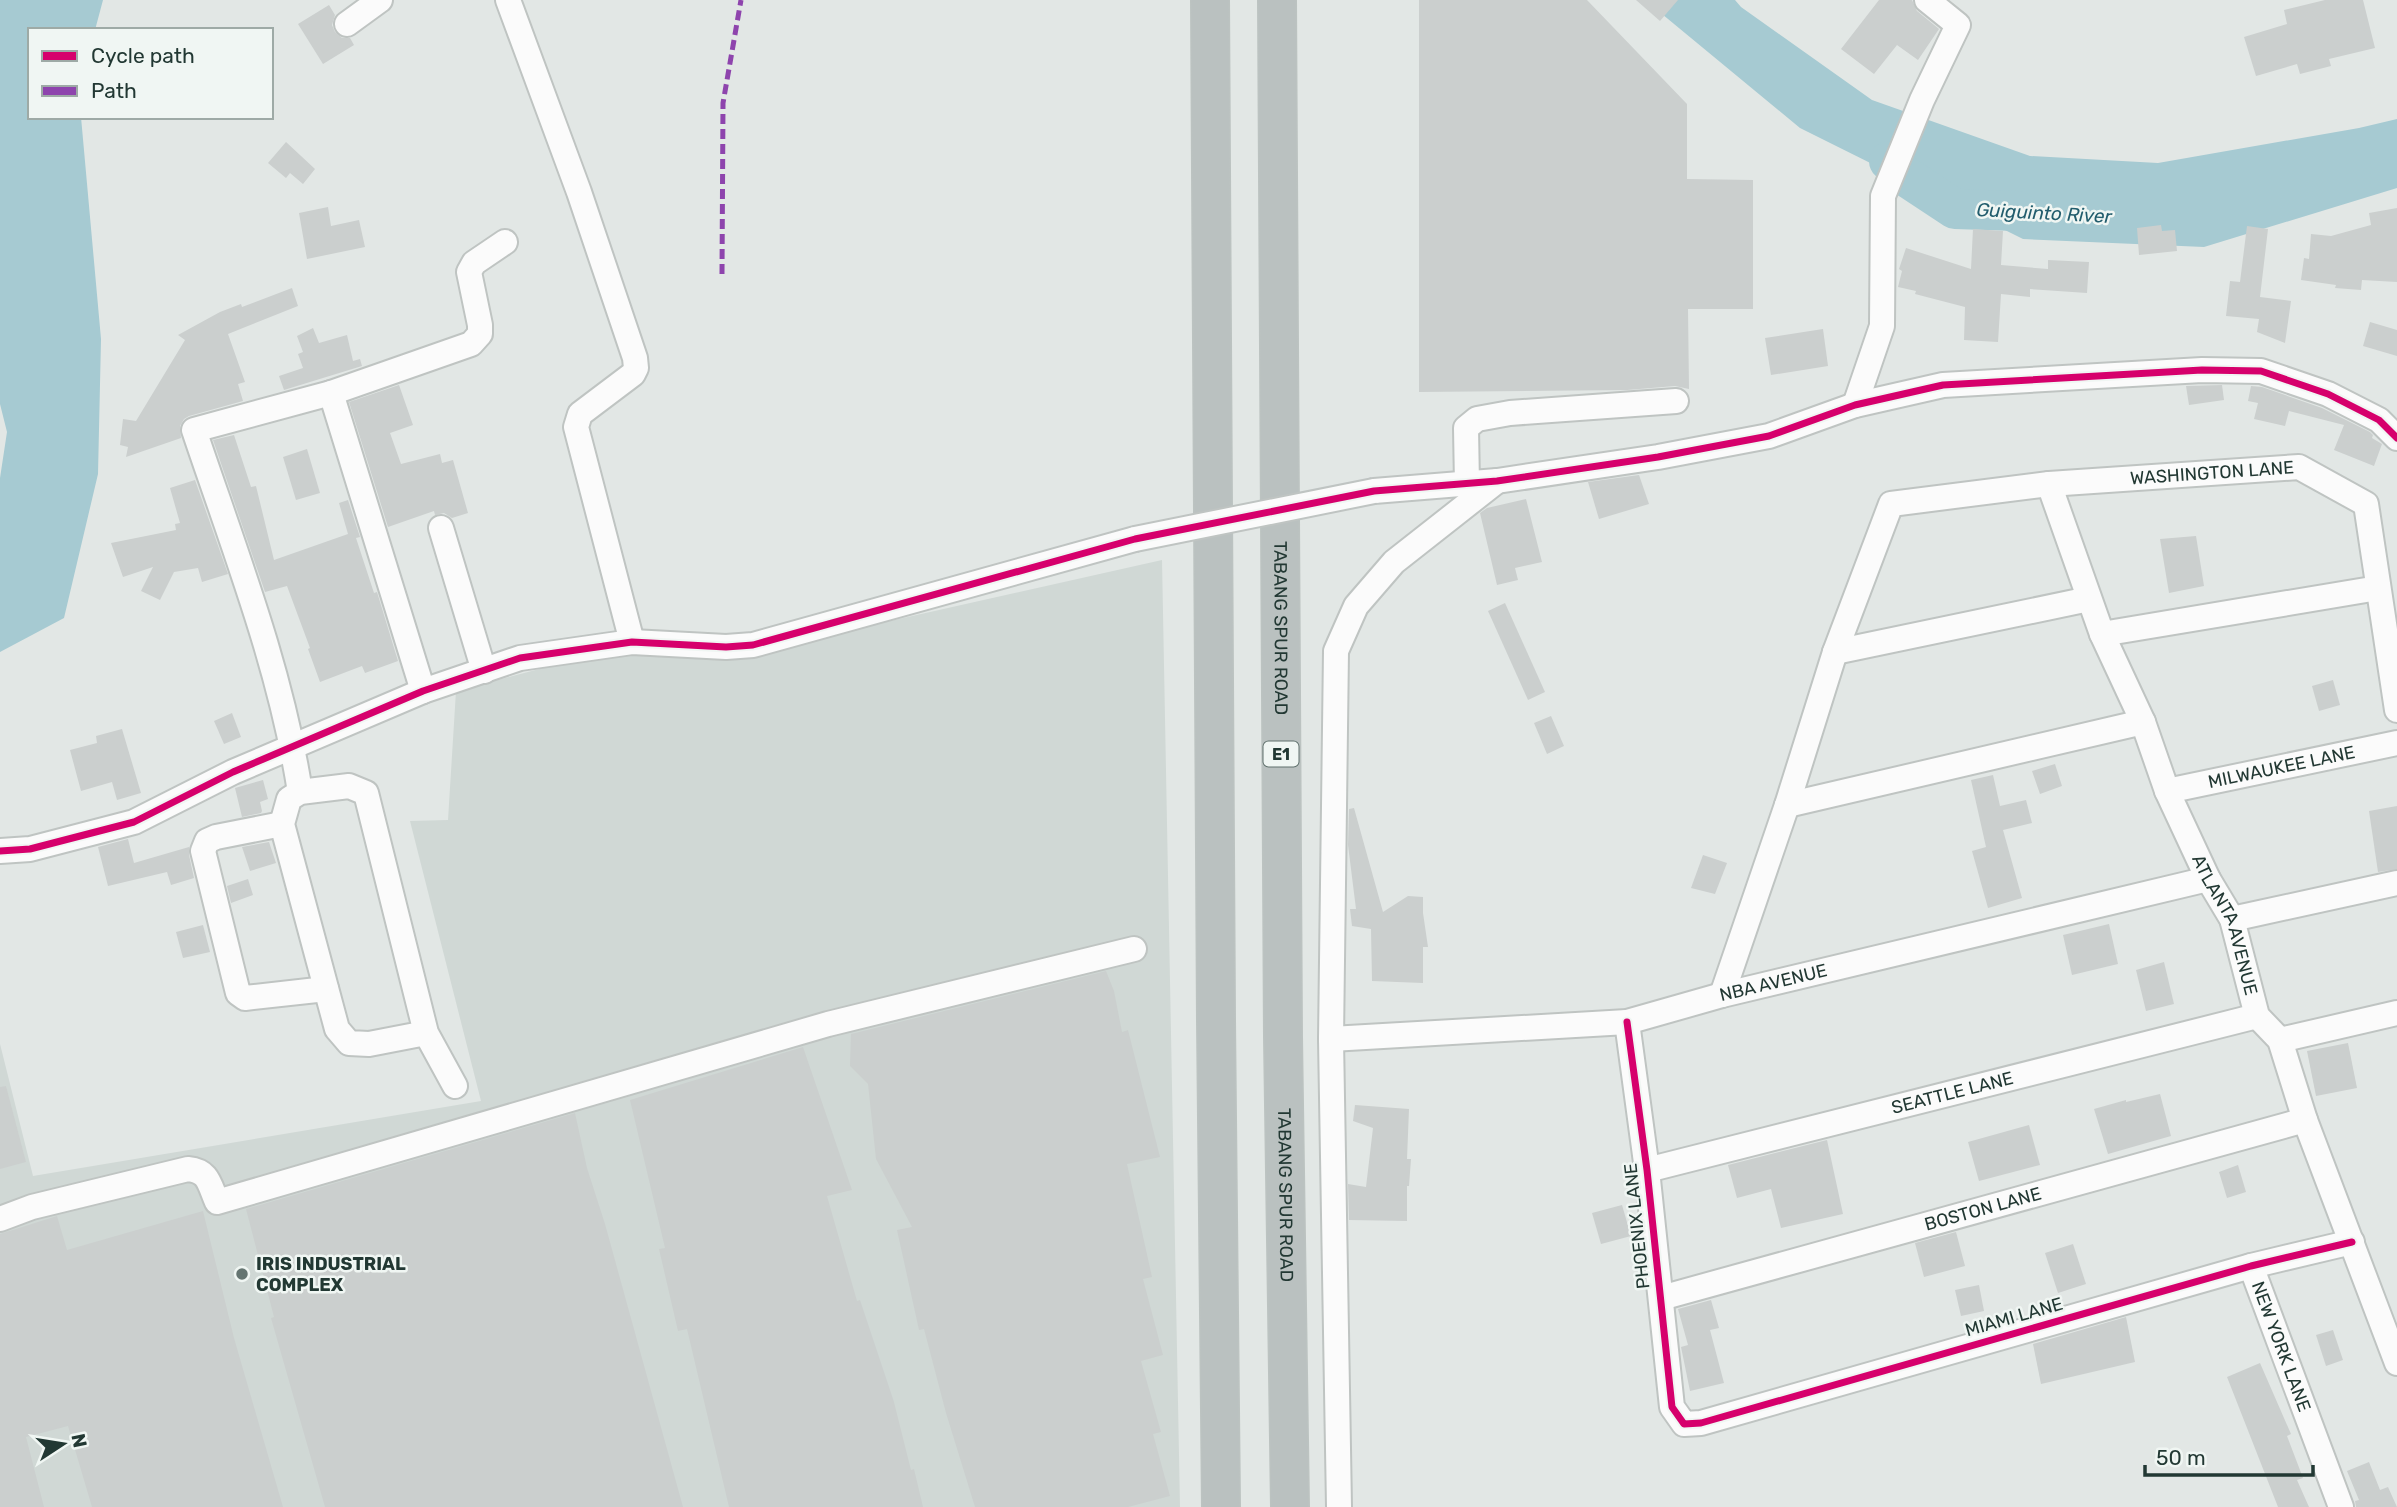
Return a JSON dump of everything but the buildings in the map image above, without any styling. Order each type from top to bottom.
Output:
[{"type":"highway","points":[[1210,0],[1221,1507]]},
{"type":"highway","name":"TABANG SPUR ROAD","points":[[1277,0],[1283,1023],[1290,1507]]},
{"type":"street","points":[[347,24],[380,0]]},
{"type":"street","points":[[508,0],[579,192],[635,359],[636,368],[633,374],[576,419],[632,642]]},
{"type":"street","points":[[1855,405],[1882,326],[1882,196],[1922,100],[1958,25],[1927,0]]},
{"type":"street","points":[[300,792],[292,747],[262,630],[194,430],[331,393],[471,344],[480,334],[480,325],[469,272],[474,263],[505,242]]},
{"type":"street","points":[[0,851],[30,849],[134,822],[233,772],[423,691],[520,658],[632,642],[726,647],[753,645],[1135,539],[1374,491],[1497,481],[1658,457],[1769,436],[1855,405],[1943,384],[2202,370],[2261,371],[2339,400],[2379,421],[2397,438]]},
{"type":"street","points":[[331,393],[423,691]]},
{"type":"street","points":[[1467,485],[1466,428],[1477,419],[1510,413],[1676,401]]},
{"type":"street","name":"WASHINGTON LANE","points":[[2049,484],[2298,467],[2366,504],[2397,710]]},
{"type":"street","points":[[1339,1507],[1331,1039],[1336,652],[1356,606],[1394,562],[1497,481]]},
{"type":"street","points":[[1722,995],[1787,805],[1835,652],[1891,504],[2049,484]]},
{"type":"street","name":"ATLANTA AVENUE","points":[[2049,484],[2102,634],[2143,722],[2167,791],[2208,879],[2232,919],[2257,1016],[2280,1040],[2305,1120],[2391,1332],[2397,1363]]},
{"type":"street","points":[[441,528],[484,671]]},
{"type":"street","points":[[2102,634],[2378,588]]},
{"type":"street","points":[[1835,652],[2089,599]]},
{"type":"street","points":[[1787,805],[2143,722]]},
{"type":"street","name":"MILWAUKEE LANE","points":[[2167,791],[2397,743]]},
{"type":"street","points":[[426,1033],[369,1044],[349,1043],[337,1029],[282,824],[289,799],[300,792],[349,786],[366,793],[426,1033],[455,1086]]},
{"type":"street","points":[[282,824],[216,837],[207,841],[203,851],[238,993],[245,998],[326,989]]},
{"type":"street","name":"NBA AVENUE","points":[[1331,1039],[1627,1021],[1722,995],[2208,879]]},
{"type":"street","points":[[2232,919],[2397,883]]},
{"type":"street","points":[[0,1219],[32,1207],[188,1169],[199,1170],[206,1176],[217,1202],[828,1024],[1134,949]]},
{"type":"street","points":[[2280,1040],[2397,1013]]},
{"type":"street","name":"SEATTLE LANE","points":[[1647,1170],[2257,1016]]},
{"type":"street","name":"PHOENIX LANE","points":[[1627,1021],[1647,1170],[1672,1407],[1684,1424]]},
{"type":"street","name":"BOSTON LANE","points":[[1661,1298],[2305,1120]]},
{"type":"street","name":"MIAMI LANE","points":[[1684,1424],[1701,1423],[2251,1266],[2353,1242]]},
{"type":"street","name":"NEW YORK LANE","points":[[2251,1266],[2341,1507]]},
{"type":"shaded area","points":[[1162,560],[1180,1507],[0,1507],[0,1044],[33,1176],[481,1101],[410,821],[448,820],[456,691],[619,648],[748,653]]},
{"type":"water","points":[[0,0],[103,0],[96,28],[28,28],[28,119],[81,119],[101,339],[98,474],[64,618],[0,652],[0,478],[7,432],[0,404]]},
{"type":"water","points":[[1645,0],[1735,0],[1741,7],[1872,100],[2030,156],[2158,163],[2397,119],[2397,188],[2204,247],[2023,239],[1800,128]]},
{"type":"waterway","name":"Guiguinto River","points":[[1889,161],[1905,176],[1955,209],[2017,211]]},
{"type":"marked path","points":[[722,274],[723,103],[741,0]]},
{"type":"cycle path","points":[[0,851],[30,849],[134,822],[233,772],[423,691],[520,658],[632,642],[726,647],[753,645],[1135,539],[1374,491],[1497,481],[1658,457],[1769,436],[1855,405],[1943,385],[2202,370],[2261,371],[2328,394],[2379,420],[2397,438]]},
{"type":"cycle path","points":[[1627,1022],[1647,1170],[1672,1407],[1684,1424],[1701,1423],[2251,1266],[2352,1242]]},
{"type":"place","name":"IRIS INDUSTRIAL COMPLEX","points":[[242,1274]]}]
